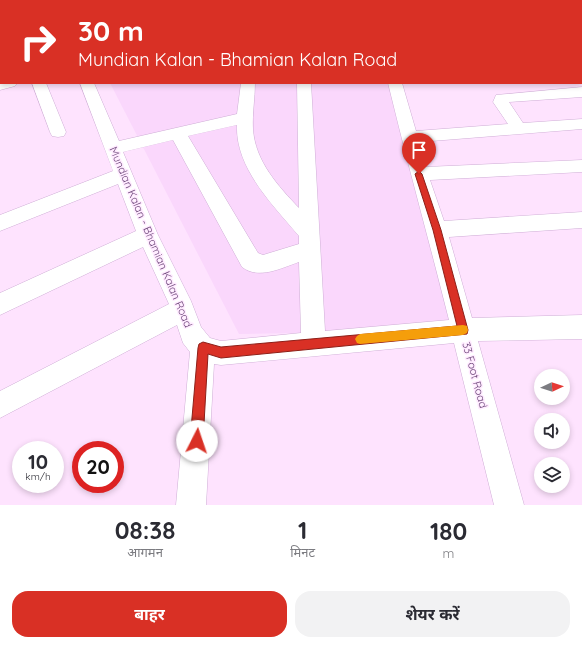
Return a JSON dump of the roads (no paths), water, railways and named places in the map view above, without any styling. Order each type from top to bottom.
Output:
[{"type":"street","points":[[39,84],[58,132]]},
{"type":"street","name":"Mundian Kalan - Bhamian Kalan Road","points":[[87,84],[148,235],[183,310],[192,335],[203,348]]},
{"type":"street","points":[[253,84],[244,118],[245,135],[249,156],[309,242]]},
{"type":"street","points":[[304,84],[313,344]]},
{"type":"street","name":"33 Foot Road","points":[[395,84],[419,174],[437,230],[509,505]]},
{"type":"street","points":[[519,129],[501,102],[501,98],[582,92]]},
{"type":"street","points":[[113,148],[244,118]]},
{"type":"street","points":[[409,137],[582,124]]},
{"type":"street","points":[[178,133],[250,260],[255,264],[263,264],[309,242]]},
{"type":"street","points":[[419,174],[582,166]]},
{"type":"street","points":[[0,223],[124,174]]},
{"type":"street","points":[[437,230],[582,220]]},
{"type":"street","points":[[0,304],[148,235]]},
{"type":"street","points":[[0,405],[183,310]]},
{"type":"street","points":[[191,505],[203,348],[221,353],[463,330],[582,327]]}]
